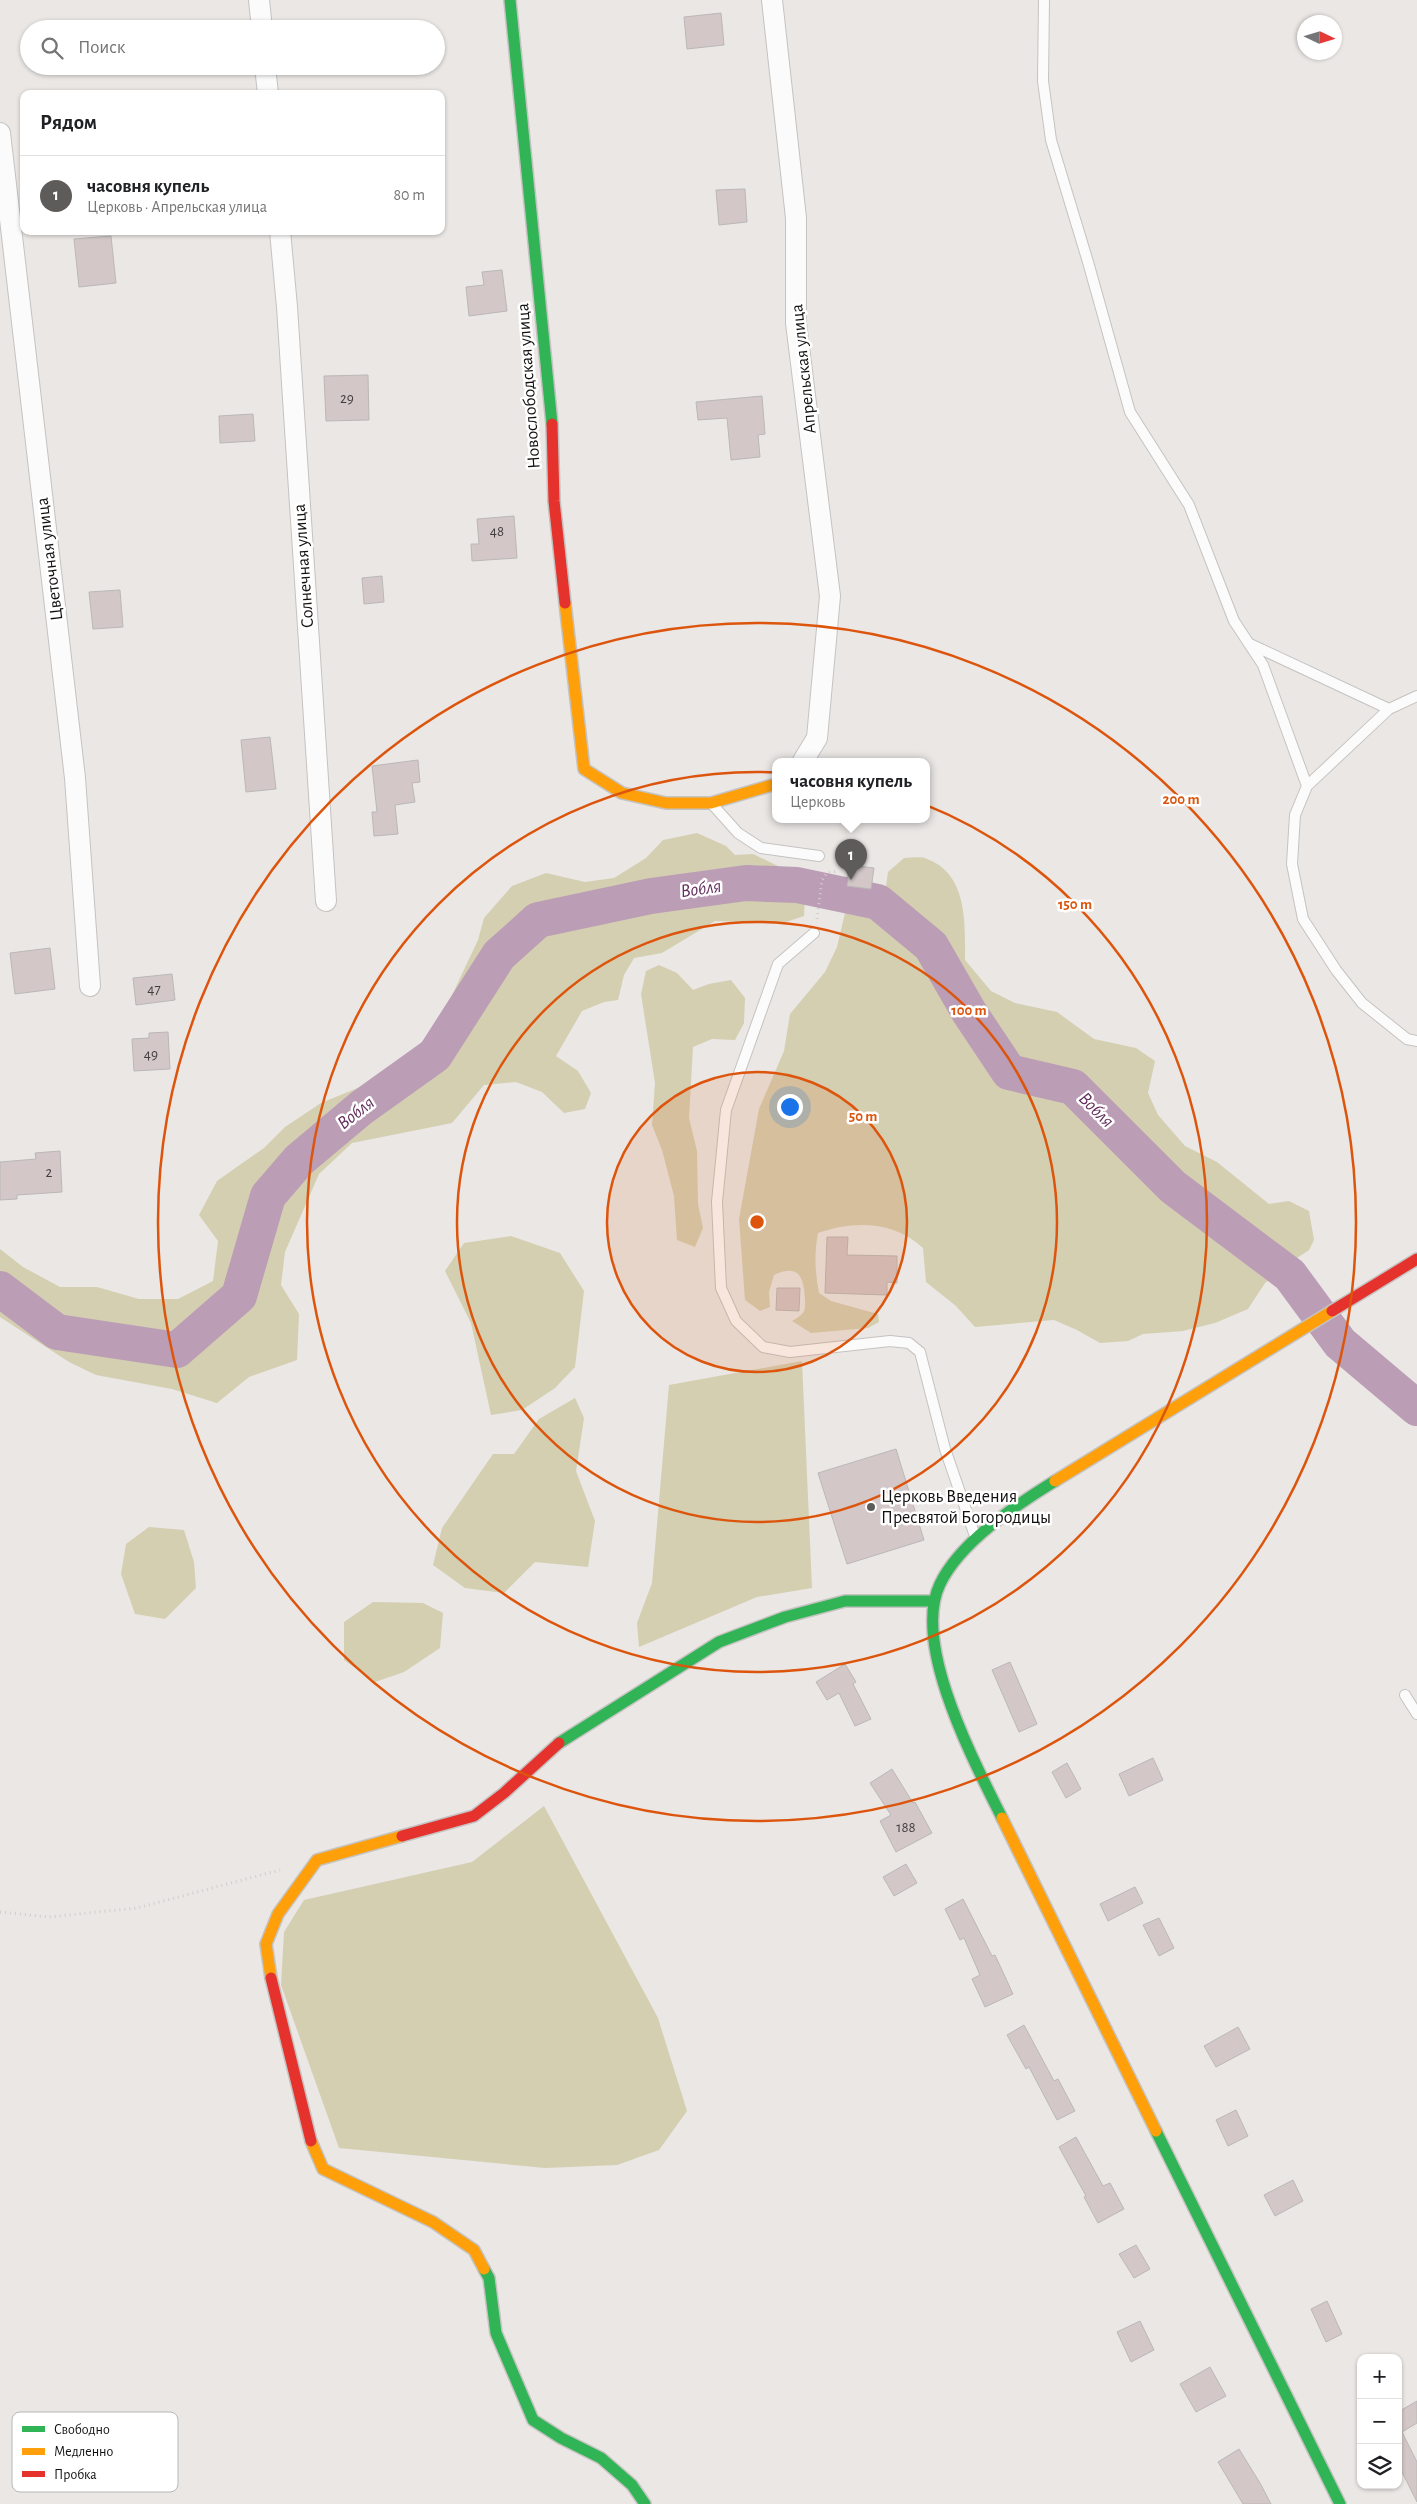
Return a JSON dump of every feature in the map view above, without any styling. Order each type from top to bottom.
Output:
[{"type":"street","points":[[259,0],[261,20]]},
{"type":"street","name":"Новослободская улица","points":[[510,0],[551,401],[554,501],[584,769],[622,793],[666,803],[711,803]]},
{"type":"street","name":"Апрельская улица","points":[[772,0],[796,218],[796,323],[830,596],[817,738],[806,758]]},
{"type":"street","points":[[266,75],[268,90]]},
{"type":"street","name":"Цветочная улица","points":[[0,133],[75,778],[90,986]]},
{"type":"street","name":"Солнечная улица","points":[[280,235],[288,316],[326,901]]},
{"type":"street","points":[[711,803],[772,785]]},
{"type":"street","points":[[1340,2504],[966,1744],[946,1696],[935,1647],[934,1601],[956,1559],[1002,1517],[1046,1487],[1417,1259]]},
{"type":"street","points":[[645,2504],[632,2486],[600,2458],[533,2420],[496,2333],[489,2278],[474,2250],[433,2222],[323,2169],[313,2149],[275,1999],[266,1944],[278,1914],[317,1860],[474,1816],[504,1793],[563,1740],[719,1642],[785,1616],[845,1601],[934,1601]]},
{"type":"lane","points":[[1044,0],[1043,82],[1050,140],[1088,262],[1130,412],[1189,505],[1234,621],[1263,665],[1307,786]]},
{"type":"lane","points":[[1249,643],[1389,709]]},
{"type":"lane","points":[[1417,696],[1389,709],[1367,727],[1307,786],[1295,815],[1292,864],[1303,920],[1336,970],[1362,1003],[1407,1039],[1417,1041]]},
{"type":"lane","points":[[711,803],[738,833],[761,848],[819,856]]},
{"type":"lane","points":[[814,933],[778,964],[726,1110],[717,1202],[722,1288],[736,1320],[763,1348],[790,1352],[890,1340],[909,1343],[920,1352],[945,1448],[976,1540]]},
{"type":"lane","points":[[1405,1695],[1417,1714]]},
{"type":"path","points":[[819,912],[822,880],[827,873],[838,870]]},
{"type":"path","points":[[0,1912],[49,1917],[137,1908],[317,1860]]},
{"type":"shaded area","points":[[697,833],[726,846],[735,855],[753,854],[782,868],[801,871],[806,877],[804,916],[783,923],[715,921],[662,953],[634,958],[624,975],[618,1000],[604,1002],[582,1011],[556,1056],[578,1071],[591,1093],[585,1109],[564,1113],[542,1092],[516,1082],[484,1085],[452,1123],[352,1143],[319,1174],[285,1252],[281,1285],[299,1314],[297,1360],[249,1377],[217,1403],[172,1389],[96,1375],[69,1362],[0,1317],[0,1249],[23,1267],[60,1287],[97,1287],[139,1299],[178,1299],[213,1281],[218,1241],[199,1215],[217,1181],[264,1148],[285,1127],[321,1103],[375,1081],[406,1058],[437,1027],[478,940],[484,918],[512,886],[546,873],[585,882],[614,878],[646,858],[663,840]]},
{"type":"shaded area","points":[[904,858],[925,858],[940,866],[950,876],[957,888],[964,916],[965,960],[991,991],[1015,1003],[1057,1012],[1094,1039],[1136,1048],[1155,1061],[1148,1093],[1158,1115],[1185,1146],[1217,1162],[1269,1204],[1289,1201],[1309,1211],[1314,1240],[1309,1250],[1265,1283],[1248,1309],[1215,1323],[1183,1331],[1143,1334],[1128,1341],[1100,1343],[1054,1320],[975,1327],[956,1306],[926,1282],[923,1248],[900,1232],[874,1225],[846,1226],[818,1233],[816,1263],[819,1293],[831,1301],[878,1314],[879,1322],[868,1328],[811,1333],[792,1321],[802,1314],[805,1305],[801,1278],[798,1274],[789,1271],[774,1275],[769,1292],[770,1307],[760,1311],[745,1300],[739,1219],[759,1109],[784,1051],[790,1014],[825,972],[837,947],[845,913],[865,909],[885,894],[888,872]]},
{"type":"shaded area","points":[[659,965],[677,973],[693,990],[709,984],[731,980],[745,998],[744,1023],[735,1040],[712,1039],[693,1047],[689,1118],[697,1151],[698,1204],[703,1228],[695,1247],[677,1240],[674,1196],[662,1150],[652,1125],[655,1083],[641,994],[646,971]]},
{"type":"shaded area","points":[[511,1236],[560,1253],[584,1291],[575,1367],[555,1388],[522,1410],[491,1415],[471,1323],[445,1271],[464,1243]]},
{"type":"shaded area","points":[[802,1361],[812,1588],[757,1597],[639,1647],[637,1623],[652,1583],[669,1385]]},
{"type":"shaded area","points":[[575,1398],[584,1418],[576,1471],[595,1521],[588,1567],[535,1562],[504,1593],[465,1588],[433,1565],[442,1528],[493,1454],[514,1454],[539,1419]]},
{"type":"shaded area","points":[[149,1527],[184,1530],[194,1562],[196,1588],[165,1619],[135,1614],[121,1574],[126,1544]]},
{"type":"shaded area","points":[[373,1602],[423,1603],[443,1613],[440,1648],[404,1672],[375,1682],[344,1660],[344,1622]]},
{"type":"shaded area","points":[[544,1806],[658,2018],[687,2111],[659,2150],[617,2165],[545,2168],[339,2148],[281,1985],[284,1932],[304,1900],[472,1862]]},
{"type":"building","points":[[721,13],[724,45],[687,49],[684,17]]},
{"type":"building","points":[[745,189],[747,222],[719,225],[716,190]]},
{"type":"building","points":[[111,236],[116,283],[79,287],[74,239]]},
{"type":"building","points":[[502,270],[507,311],[469,316],[466,287],[484,285],[482,272]]},
{"type":"building","points":[[368,375],[369,420],[326,421],[324,376]]},
{"type":"building","points":[[762,396],[765,434],[758,435],[760,457],[731,460],[727,418],[698,420],[696,402]]},
{"type":"building","points":[[253,414],[255,441],[220,443],[219,416]]},
{"type":"building","points":[[514,516],[517,558],[472,561],[471,544],[479,544],[477,519]]},
{"type":"building","points":[[382,576],[384,602],[364,604],[362,578]]},
{"type":"building","points":[[120,590],[123,627],[93,629],[89,592]]},
{"type":"building","points":[[270,737],[276,789],[246,792],[241,740]]},
{"type":"building","points":[[418,760],[420,782],[412,783],[415,802],[395,805],[398,834],[374,836],[372,812],[377,812],[372,766]]},
{"type":"building","points":[[849,865],[874,868],[871,889],[847,886]]},
{"type":"building","points":[[50,948],[55,989],[15,994],[10,953]]},
{"type":"building","points":[[172,974],[175,1000],[136,1005],[133,978]]},
{"type":"building","points":[[168,1032],[170,1069],[134,1071],[132,1039],[149,1038],[149,1033]]},
{"type":"building","points":[[60,1151],[62,1192],[17,1195],[17,1199],[0,1200],[0,1162],[36,1159],[35,1153]]},
{"type":"building","points":[[827,1237],[848,1237],[847,1255],[897,1256],[897,1283],[887,1282],[887,1295],[825,1293]]},
{"type":"building","points":[[777,1288],[800,1288],[799,1311],[776,1310]]},
{"type":"building","name":"Церковь Введения Пресвятой Богородицы","points":[[896,1449],[924,1540],[847,1564],[818,1473]]},
{"type":"building","points":[[1010,1662],[1037,1724],[1019,1732],[992,1670]]},
{"type":"building","points":[[845,1664],[856,1682],[853,1684],[871,1719],[855,1726],[839,1693],[827,1700],[816,1682]]},
{"type":"building","points":[[1153,1758],[1163,1780],[1129,1796],[1119,1774]]},
{"type":"building","points":[[1067,1763],[1081,1789],[1066,1798],[1052,1772]]},
{"type":"building","points":[[892,1769],[913,1803],[915,1802],[932,1833],[896,1852],[880,1821],[891,1815],[870,1783]]},
{"type":"building","points":[[906,1864],[917,1883],[894,1896],[883,1877]]},
{"type":"building","points":[[1135,1887],[1143,1903],[1108,1921],[1100,1904]]},
{"type":"building","points":[[963,1899],[992,1956],[995,1955],[1013,1994],[985,2007],[972,1979],[980,1975],[964,1938],[960,1940],[945,1909]]},
{"type":"building","points":[[1159,1918],[1174,1948],[1159,1956],[1143,1925]]},
{"type":"building","points":[[1024,2025],[1054,2081],[1058,2079],[1075,2111],[1057,2120],[1029,2067],[1026,2069],[1007,2035]]},
{"type":"building","points":[[1238,2027],[1250,2049],[1216,2067],[1204,2046]]},
{"type":"building","points":[[1236,2110],[1248,2136],[1228,2146],[1216,2120]]},
{"type":"building","points":[[1076,2137],[1103,2186],[1110,2183],[1124,2209],[1098,2223],[1084,2197],[1086,2196],[1059,2147]]},
{"type":"building","points":[[1293,2180],[1303,2201],[1275,2216],[1264,2195]]},
{"type":"building","points":[[1136,2245],[1150,2269],[1134,2278],[1119,2254]]},
{"type":"building","points":[[1327,2301],[1342,2334],[1326,2342],[1311,2309]]},
{"type":"building","points":[[1140,2321],[1154,2350],[1131,2362],[1117,2332]]},
{"type":"building","points":[[1210,2367],[1226,2396],[1196,2412],[1180,2384]]},
{"type":"building","points":[[1417,2401],[1417,2423],[1402,2432],[1402,2410]]},
{"type":"building","points":[[1402,2432],[1417,2462],[1417,2502],[1402,2472]]},
{"type":"building","points":[[1239,2449],[1271,2504],[1243,2504],[1218,2462]]},
{"type":"waterway","name":"Вобля","points":[[0,1289],[57,1332],[177,1350],[239,1296],[268,1196],[299,1160],[361,1108],[435,1055],[499,955],[538,920],[651,896],[746,883],[797,885],[878,902],[931,946],[969,1012],[1009,1072],[1073,1087],[1173,1187],[1290,1275],[1340,1343],[1417,1408]]},
{"type":"traffic: fast","points":[[510,0],[552,424]]},
{"type":"traffic: fast","points":[[1002,1818],[977,1767],[950,1703],[940,1670],[934,1638],[933,1609],[940,1584],[949,1569],[975,1539],[1023,1501],[1055,1481]]},
{"type":"traffic: fast","points":[[559,1743],[719,1642],[785,1617],[845,1601],[934,1601]]},
{"type":"traffic: fast","points":[[1156,2131],[1340,2504]]},
{"type":"traffic: fast","points":[[484,2269],[489,2278],[496,2333],[533,2420],[561,2438],[601,2458],[632,2485],[645,2504]]},
{"type":"traffic: slow","points":[[565,603],[584,769],[622,793],[666,803],[711,803],[772,785]]},
{"type":"traffic: slow","points":[[1055,1481],[1332,1311]]},
{"type":"traffic: slow","points":[[1002,1818],[1156,2131]]},
{"type":"traffic: slow","points":[[271,1978],[266,1944],[278,1914],[317,1860],[402,1836]]},
{"type":"traffic: slow","points":[[311,2141],[323,2169],[433,2222],[474,2250],[484,2269]]},
{"type":"traffic: jam","points":[[552,424],[554,501],[565,603]]},
{"type":"traffic: jam","points":[[1332,1311],[1417,1259]]},
{"type":"traffic: jam","points":[[402,1836],[474,1816],[504,1793],[559,1743]]},
{"type":"traffic: jam","points":[[271,1978],[311,2141]]},
{"type":"place","name":"часовня купель","points":[[851,880]]},
{"type":"place","name":"Церковь Введения Пресвятой Богородицы","points":[[871,1507]]}]
